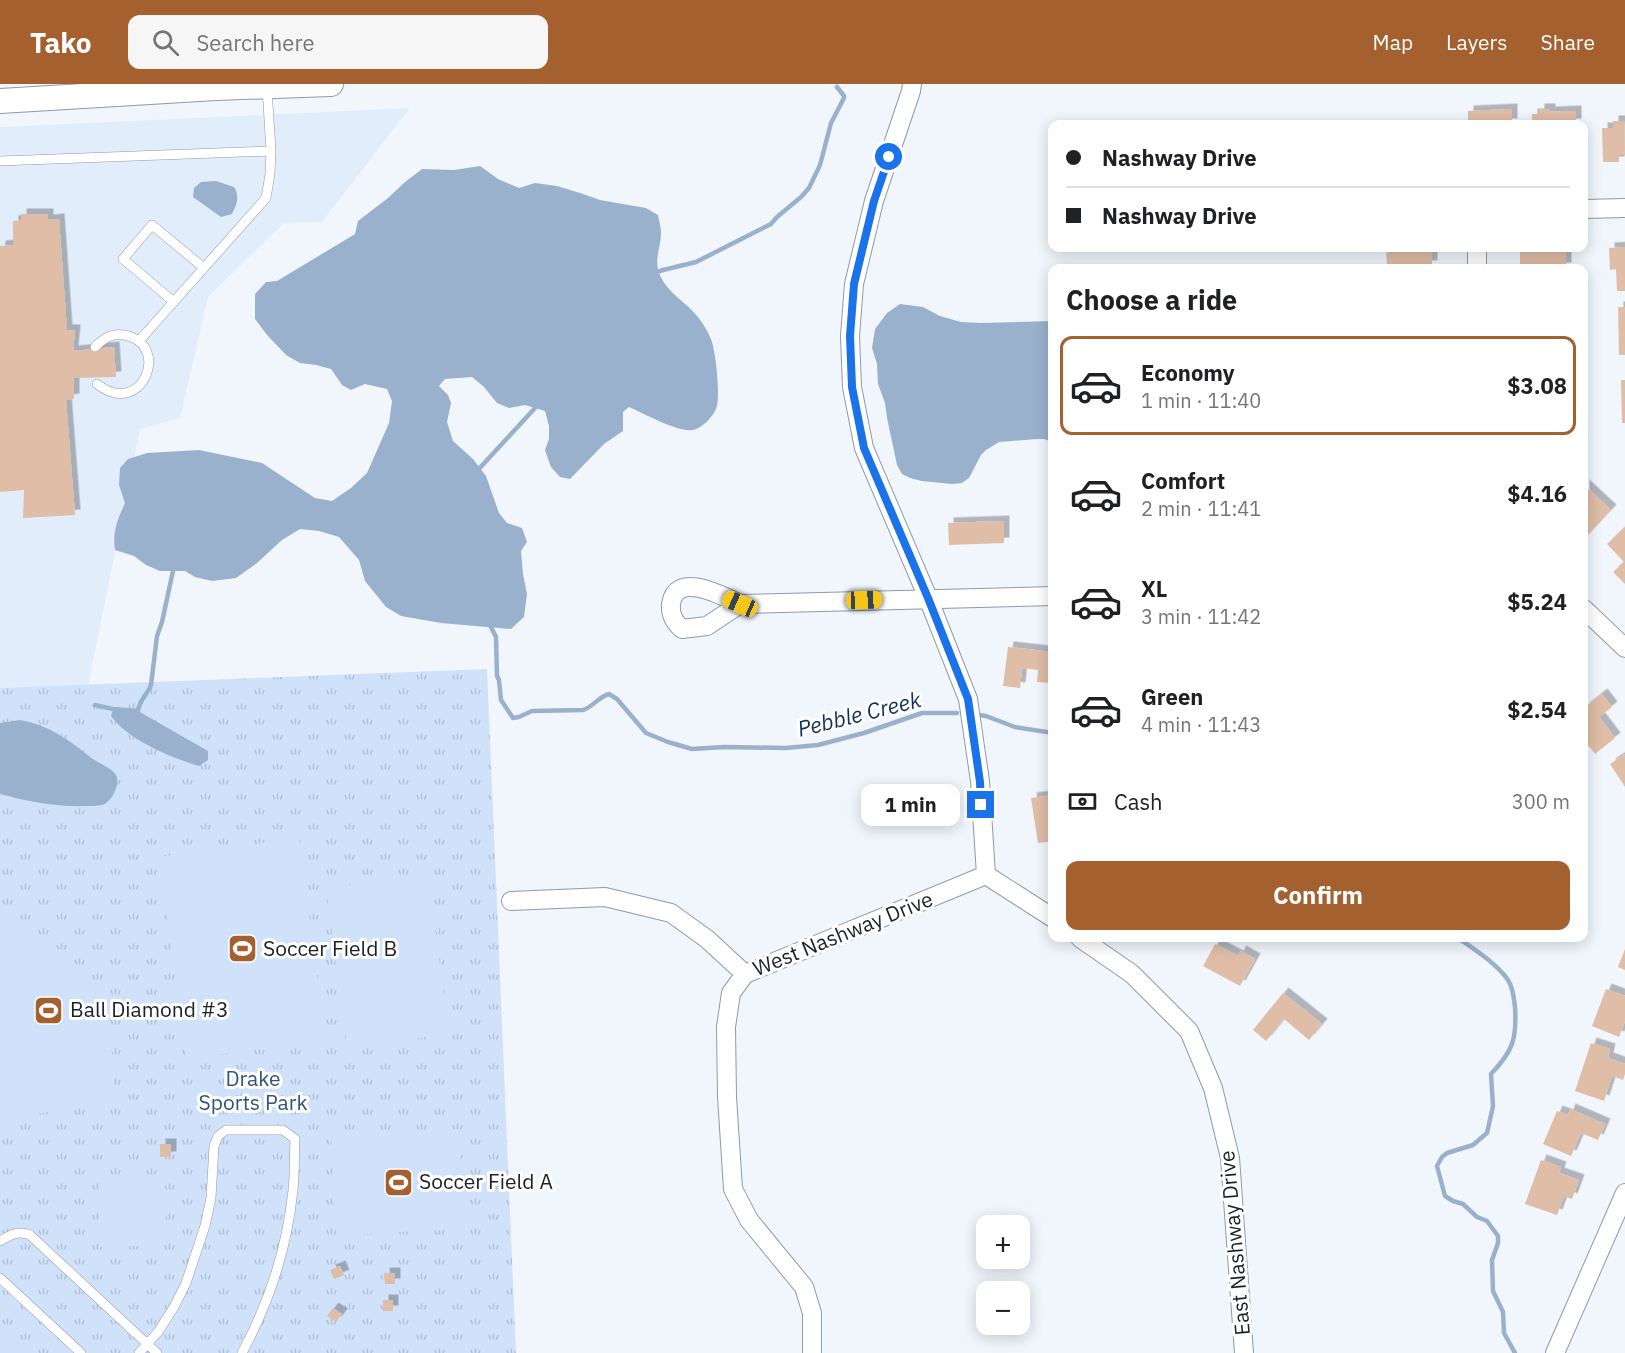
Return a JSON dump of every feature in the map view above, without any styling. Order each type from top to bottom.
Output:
[{"type":"main road","points":[[0,101],[216,86],[331,84]]},
{"type":"street","points":[[912,84],[874,201],[854,284],[850,336],[852,387],[864,448],[968,699],[980,782],[986,875],[1048,915]]},
{"type":"street","points":[[1588,209],[1625,208]]},
{"type":"street","points":[[740,604],[1048,596]]},
{"type":"street","points":[[1588,613],[1625,648]]},
{"type":"street","name":"West Nashway Drive","points":[[812,1353],[812,1313],[804,1287],[749,1220],[733,1189],[727,1096],[726,1027],[731,993],[745,974],[986,875]]},
{"type":"street","points":[[511,901],[605,897],[670,914],[707,939],[745,974]]},
{"type":"street","name":"East Nashway Drive","points":[[1086,942],[1132,974],[1189,1031],[1213,1088],[1230,1158],[1244,1353]]},
{"type":"street","points":[[1555,1353],[1625,1193]]},
{"type":"lane","points":[[139,341],[266,198],[271,151],[267,86]]},
{"type":"lane","points":[[0,161],[271,151]]},
{"type":"lane","points":[[174,302],[123,259],[152,225],[204,268]]},
{"type":"lane","points":[[95,347],[111,335],[121,334],[139,341],[146,348],[149,358],[147,377],[133,390],[124,393],[110,391],[98,384]]},
{"type":"lane","points":[[139,1353],[158,1332],[186,1283],[205,1226],[211,1198],[214,1146],[218,1136],[226,1130],[283,1130],[294,1139],[293,1189],[289,1220],[276,1278],[266,1305],[242,1353]]},
{"type":"lane","points":[[0,1240],[13,1233],[24,1232],[30,1235],[158,1353]]},
{"type":"lane","points":[[0,1278],[81,1353]]},
{"type":"shaded area","points":[[410,108],[322,222],[284,223],[208,297],[180,418],[140,429],[88,686],[0,688],[0,127]]},
{"type":"shaded area","points":[[480,166],[498,179],[519,188],[535,183],[557,186],[600,200],[646,208],[658,215],[661,233],[657,258],[659,273],[667,287],[696,315],[707,331],[714,351],[717,373],[716,409],[703,425],[693,430],[679,429],[629,407],[623,412],[623,431],[604,444],[570,479],[560,477],[551,467],[545,450],[549,439],[549,426],[545,411],[525,405],[509,408],[497,403],[472,377],[445,379],[439,386],[448,395],[451,403],[447,422],[453,441],[473,459],[486,476],[499,513],[507,523],[522,528],[527,542],[521,551],[527,594],[524,617],[511,629],[441,623],[401,616],[386,607],[365,581],[359,560],[339,537],[319,531],[300,529],[282,540],[257,563],[236,578],[212,581],[195,577],[185,571],[160,571],[134,556],[115,550],[115,532],[125,503],[119,485],[120,468],[128,459],[147,453],[199,450],[262,463],[315,498],[332,501],[367,473],[389,423],[392,401],[387,389],[365,384],[351,390],[342,385],[331,369],[300,363],[286,355],[255,319],[255,294],[266,282],[277,281],[355,234],[358,221],[422,169],[454,170]]},
{"type":"shaded area","points":[[216,181],[234,187],[236,191],[237,200],[232,214],[221,217],[193,197],[194,188],[201,182]]},
{"type":"shaded area","points":[[900,304],[923,307],[940,316],[961,322],[1048,321],[1048,440],[999,442],[981,455],[969,478],[962,483],[922,481],[902,474],[897,465],[872,348],[875,329],[887,313]]},
{"type":"shaded area","points":[[113,709],[138,711],[208,751],[208,760],[199,766],[151,747],[119,725],[111,716]]},
{"type":"shaded area","points":[[20,720],[40,725],[57,734],[114,772],[117,784],[109,800],[99,806],[65,806],[32,802],[0,794],[0,723]]},
{"type":"green space","name":"Drake Sports Park","points":[[487,669],[516,1353],[0,1353],[0,688]]},
{"type":"green space","name":"Soccer Field B","points":[[299,838],[326,1040],[187,1059],[159,857]]},
{"type":"green space","points":[[428,874],[449,1034],[347,1047],[326,888]]},
{"type":"green space","name":"Ball Diamond #3","points":[[0,919],[36,935],[67,961],[90,994],[107,1027],[114,1064],[113,1104],[0,1118]]},
{"type":"green space","name":"Soccer Field A","points":[[459,1129],[464,1229],[336,1235],[331,1136]]},
{"type":"green space","points":[[165,1178],[166,1245],[100,1247],[98,1180]]},
{"type":"green space","points":[[13,1339],[13,1353],[0,1353],[0,1340]]},
{"type":"building","points":[[1512,109],[1512,120],[1468,120],[1468,111]]},
{"type":"building","points":[[1539,109],[1550,109],[1550,112],[1576,111],[1576,120],[1532,120],[1532,114],[1539,114]]},
{"type":"building","points":[[1613,121],[1624,121],[1625,155],[1619,155],[1619,162],[1603,162],[1602,128],[1613,128]]},
{"type":"building","points":[[21,214],[48,214],[48,220],[59,219],[67,330],[75,330],[73,351],[114,347],[116,377],[74,378],[74,399],[66,400],[75,515],[23,518],[24,490],[0,492],[0,246],[13,245],[13,221],[21,220]]},
{"type":"building","points":[[1625,247],[1625,291],[1617,291],[1616,269],[1610,270],[1609,248]]},
{"type":"building","points":[[1386,252],[1432,252],[1432,264],[1387,264]]},
{"type":"building","points":[[1520,252],[1566,252],[1566,264],[1520,264]]},
{"type":"building","points":[[1618,307],[1625,307],[1625,355],[1619,355]]},
{"type":"building","points":[[1621,380],[1625,380],[1625,423],[1622,423]]},
{"type":"building","points":[[1588,489],[1611,510],[1588,535]]},
{"type":"building","points":[[1004,521],[1004,543],[949,545],[948,523]]},
{"type":"building","points":[[1625,527],[1625,584],[1613,572],[1624,562],[1607,544]]},
{"type":"building","points":[[1008,647],[1048,651],[1048,683],[1037,682],[1038,670],[1022,668],[1020,688],[1003,686]]},
{"type":"building","points":[[1602,694],[1612,707],[1599,717],[1615,738],[1595,754],[1588,747],[1588,705]]},
{"type":"building","points":[[1625,754],[1625,787],[1610,764]]},
{"type":"building","points":[[1048,796],[1048,842],[1038,843],[1031,798]]},
{"type":"building","points":[[1215,944],[1238,956],[1241,951],[1255,959],[1240,986],[1203,966]]},
{"type":"building","points":[[1625,949],[1625,970],[1618,967]]},
{"type":"building","points":[[1606,989],[1625,996],[1625,1021],[1619,1037],[1592,1026]]},
{"type":"building","points":[[1283,993],[1322,1024],[1309,1040],[1284,1019],[1266,1041],[1253,1030]]},
{"type":"building","points":[[1591,1043],[1610,1049],[1608,1058],[1625,1064],[1623,1080],[1612,1076],[1604,1101],[1575,1091]]},
{"type":"building","points":[[1570,1109],[1605,1124],[1598,1140],[1581,1133],[1571,1156],[1543,1144],[1557,1111],[1568,1115]]},
{"type":"building","points":[[160,1144],[171,1144],[171,1157],[160,1157]]},
{"type":"building","points":[[1541,1160],[1561,1167],[1559,1173],[1579,1180],[1572,1199],[1564,1196],[1557,1215],[1525,1204]]},
{"type":"building","points":[[340,1266],[344,1275],[334,1279],[330,1270]]},
{"type":"building","points":[[384,1273],[395,1273],[395,1284],[385,1284]]},
{"type":"building","points":[[383,1300],[393,1300],[393,1311],[383,1311]]},
{"type":"building","points":[[333,1308],[342,1314],[336,1322],[327,1316]]},
{"type":"waterway","name":"Pebble Creek","points":[[654,273],[696,262],[771,224],[801,197],[809,188],[820,165],[831,123],[844,98],[837,87]]},
{"type":"waterway","name":"Pebble Creek","points":[[477,471],[535,408],[537,403]]},
{"type":"waterway","points":[[95,705],[138,711],[151,685],[157,636],[173,571]]},
{"type":"waterway","name":"Pebble Creek","points":[[489,623],[496,637],[497,676],[501,700],[513,718],[532,711],[583,710],[609,694],[617,699],[646,733],[668,742],[692,749],[786,748],[818,745],[864,733],[922,713],[957,713]]},
{"type":"waterway","name":"Pebble Creek","points":[[979,715],[1015,727],[1048,732]]},
{"type":"waterway","name":"Pebble Creek","points":[[1464,942],[1492,963],[1508,980],[1514,996],[1515,1028],[1509,1051],[1491,1074],[1493,1106],[1487,1133],[1473,1145],[1447,1153],[1437,1166],[1445,1196],[1463,1204],[1477,1217],[1487,1221],[1498,1236],[1492,1260],[1493,1291],[1503,1312],[1504,1333],[1515,1353]]},
{"type":"place","name":"Soccer Field B","points":[[242,949]]},
{"type":"place","name":"Ball Diamond #3","points":[[49,1010]]},
{"type":"place","name":"Soccer Field A","points":[[398,1182]]},
{"type":"route","points":[[889,157],[874,201],[854,284],[850,336],[852,387],[864,448],[968,699],[980,782],[981,805]]}]
